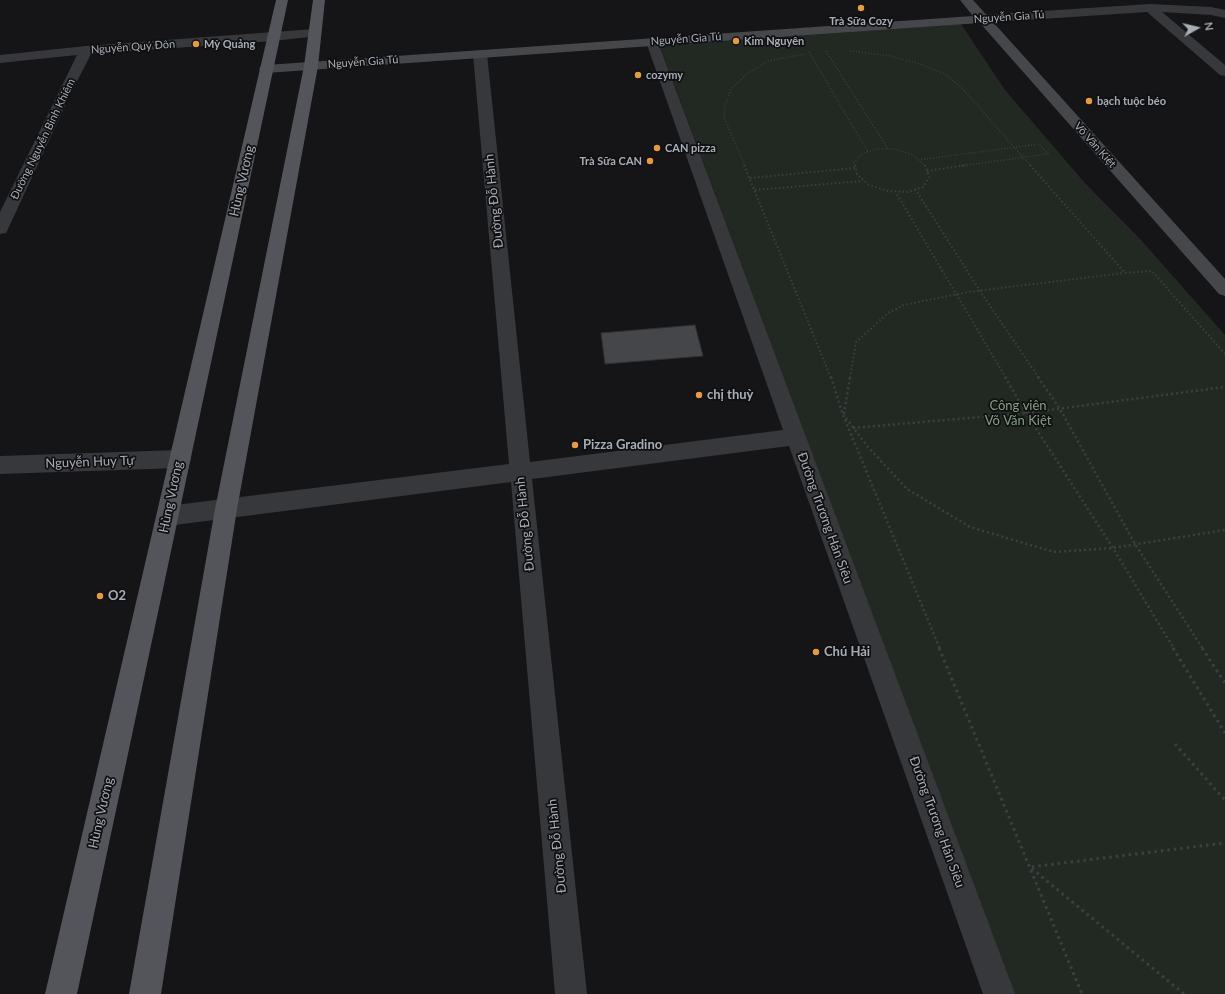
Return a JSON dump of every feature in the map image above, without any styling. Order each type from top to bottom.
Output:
[{"type":"main road","name":"Hùng Vương","points":[[61,994],[282,0]]},
{"type":"main road","points":[[145,994],[226,509],[311,66],[319,0]]},
{"type":"street","name":"Võ Văn Kiệt","points":[[966,0],[981,19],[1225,290]]},
{"type":"street","name":"Nguyễn Gia Tú","points":[[266,69],[1150,8],[1211,11],[1225,14]]},
{"type":"street","points":[[1150,8],[1225,72]]},
{"type":"street","name":"Nguyễn Quý Đôn","points":[[0,59],[86,50],[314,33]]},
{"type":"street","name":"Đường Trương Hán Siêu","points":[[652,42],[999,994]]},
{"type":"street","name":"Đường Nguyễn Bỉnh Khiêm","points":[[0,229],[62,97],[86,50]]},
{"type":"street","name":"Đường Đỗ Hành","points":[[480,54],[571,994]]},
{"type":"street","points":[[167,516],[796,437]]},
{"type":"street","name":"Nguyễn Huy Tự","points":[[0,465],[180,459]]},
{"type":"path","points":[[823,48],[828,52],[888,149]]},
{"type":"path","points":[[807,50],[868,152]]},
{"type":"path","points":[[849,51],[862,51],[891,56],[920,64],[945,74],[962,88],[1125,273]]},
{"type":"path","points":[[822,52],[832,52]]},
{"type":"path","points":[[816,53],[768,62],[747,74],[731,89],[725,107],[724,118],[755,190],[831,378],[844,415],[1082,994]]},
{"type":"path","points":[[918,160],[1039,144],[1048,154],[927,171]]},
{"type":"path","points":[[876,149],[888,149],[913,155],[925,165],[929,177],[923,186],[908,192],[888,191],[869,185],[857,174],[854,163],[861,154],[876,149]]},
{"type":"path","points":[[750,178],[856,168]]},
{"type":"path","points":[[755,190],[864,181]]},
{"type":"path","points":[[915,189],[980,291],[1060,409],[1135,544],[1225,683]]},
{"type":"path","points":[[894,192],[957,294],[1026,413],[1113,548],[1225,733]]},
{"type":"path","points":[[1225,354],[1152,271],[957,294],[904,305],[888,313],[856,342],[844,415],[853,428],[907,490],[970,527],[1054,552],[1113,548],[1225,530]]},
{"type":"path","points":[[853,428],[1026,413],[1225,387]]},
{"type":"path","points":[[1175,744],[1225,800]]},
{"type":"path","points":[[1030,868],[1225,843]]},
{"type":"path","points":[[1030,868],[1184,994]]},
{"type":"green space","name":"Công viên Võ Văn Kiệt","points":[[961,24],[1005,90],[1084,182],[1141,240],[1225,335],[1225,994],[1014,994],[660,46]]},
{"type":"building","points":[[695,325],[703,356],[605,364],[601,333]]},
{"type":"place","name":"Trà Sữa Cozy","points":[[861,8]]},
{"type":"place","name":"Kim Nguyên","points":[[736,41]]},
{"type":"place","name":"Mỳ Quảng","points":[[196,44]]},
{"type":"place","name":"cozymy","points":[[638,75]]},
{"type":"place","name":"bạch tuộc béo","points":[[1089,101]]},
{"type":"place","name":"CAN pizza","points":[[657,148]]},
{"type":"place","name":"Trà Sữa CAN","points":[[650,161]]},
{"type":"place","name":"chị thuỳ","points":[[699,395]]},
{"type":"place","name":"Pizza Gradino","points":[[575,445]]},
{"type":"place","name":"O2","points":[[100,596]]},
{"type":"place","name":"Chú Hải","points":[[816,652]]}]
